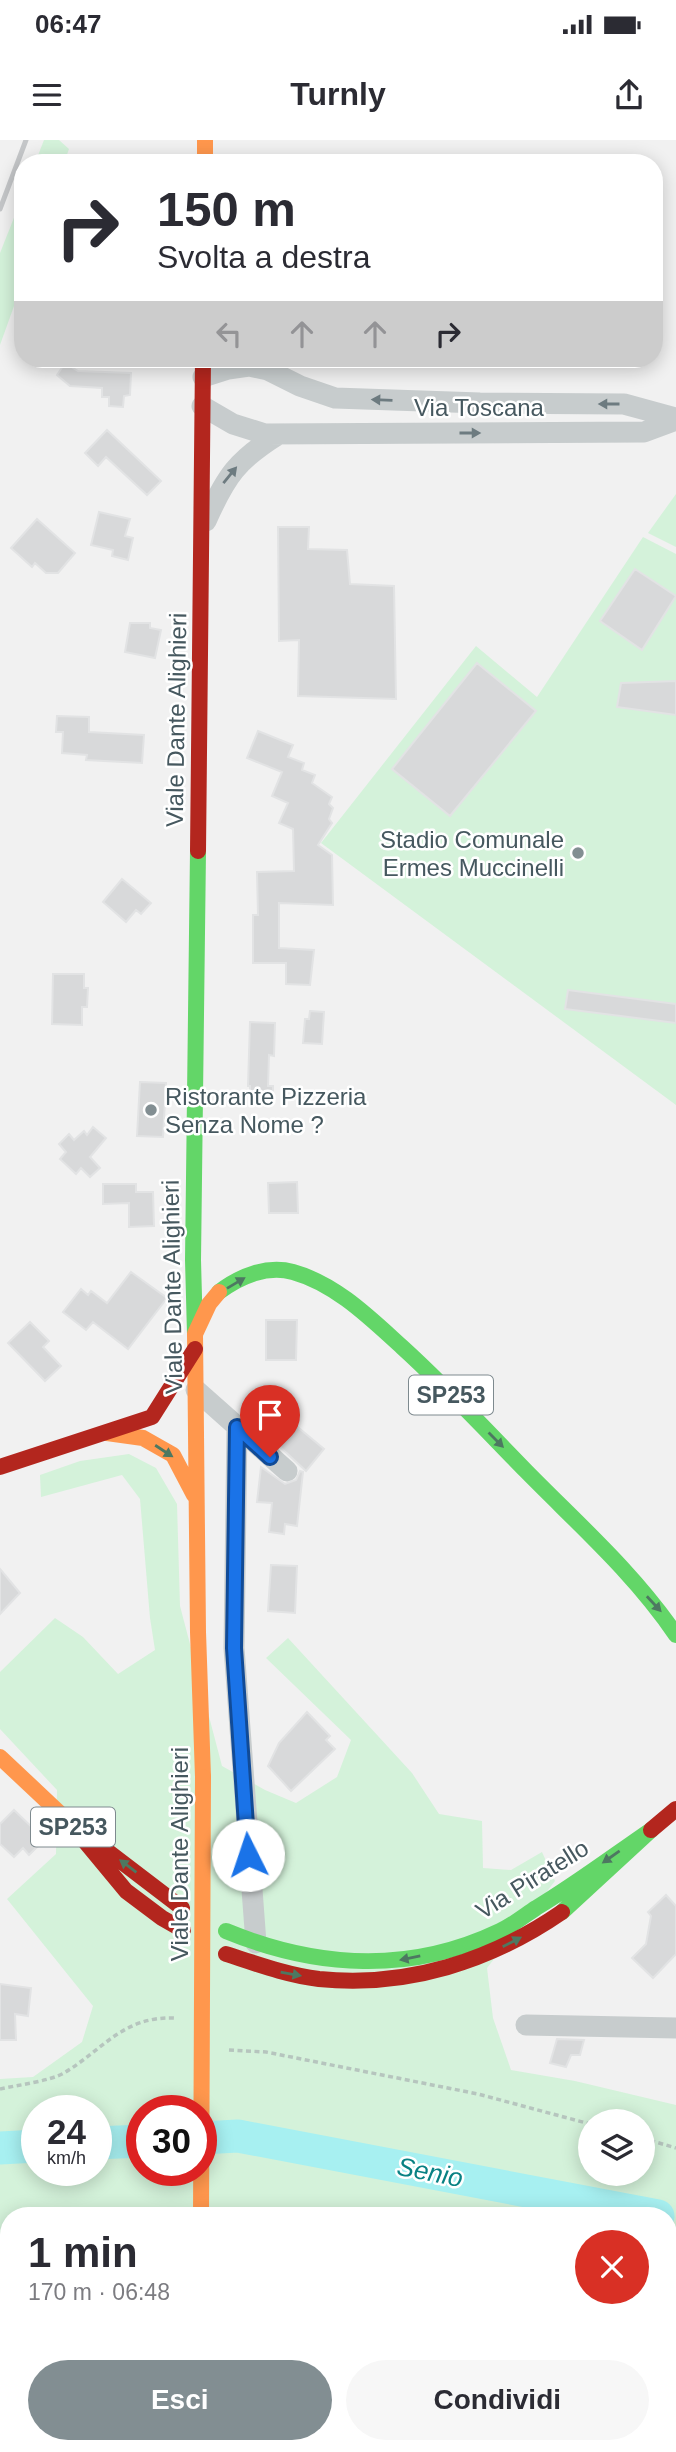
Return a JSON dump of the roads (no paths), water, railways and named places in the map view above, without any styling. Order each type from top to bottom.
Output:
[{"type":"main road","name":"Viale Dante Alighieri","points":[[201,2207],[203,1777],[196,1340],[192,1260],[203,368]]},
{"type":"main road","name":"SP253","points":[[3,1468],[152,1417],[172,1387],[196,1340],[211,1301],[238,1280],[264,1270],[284,1270],[315,1281],[364,1313],[450,1393],[589,1534],[662,1613],[676,1635]]},
{"type":"main road","name":"SP253","points":[[107,1433],[143,1438],[173,1455],[197,1501]]},
{"type":"main road","name":"SP253","points":[[0,1757],[68,1821],[182,1908]]},
{"type":"main road","name":"Via Piratello","points":[[226,1954],[284,1973],[369,1981],[426,1973],[467,1962],[515,1941],[565,1910],[676,1809]]},
{"type":"main road","name":"SP253","points":[[68,1821],[126,1891],[183,1930]]},
{"type":"main road","name":"Via Piratello","points":[[226,1931],[293,1955],[354,1963],[401,1960],[442,1951],[497,1933],[651,1830]]},
{"type":"street","name":"Via Toscana","points":[[203,368],[235,368]]},
{"type":"street","name":"Via Toscana","points":[[258,368],[335,398],[624,404],[676,419]]},
{"type":"street","name":"Via Toscana","points":[[202,406],[233,424],[265,434],[644,432],[676,419]]},
{"type":"street","points":[[201,531],[222,486],[234,470],[257,448],[279,434]]},
{"type":"street","points":[[196,1390],[287,1471]]},
{"type":"street","points":[[237,1427],[234,1648],[257,1944]]},
{"type":"street","points":[[526,2025],[676,2028]]},
{"type":"waterway","name":"Senio","points":[[217,2137],[238,2136],[611,2207]]},
{"type":"waterway","name":"Senio","points":[[112,2142],[126,2142]]},
{"type":"waterway","name":"Senio","points":[[0,2148],[21,2147]]},
{"type":"railway","points":[[21,154],[26,140]]},
{"type":"railway","points":[[0,209],[14,172]]},
{"type":"place","name":"Stadio Comunale Ermes Muccinelli","points":[[578,853]]},
{"type":"place","name":"Ristorante Pizzeria Senza Nome ?","points":[[151,1110]]}]
